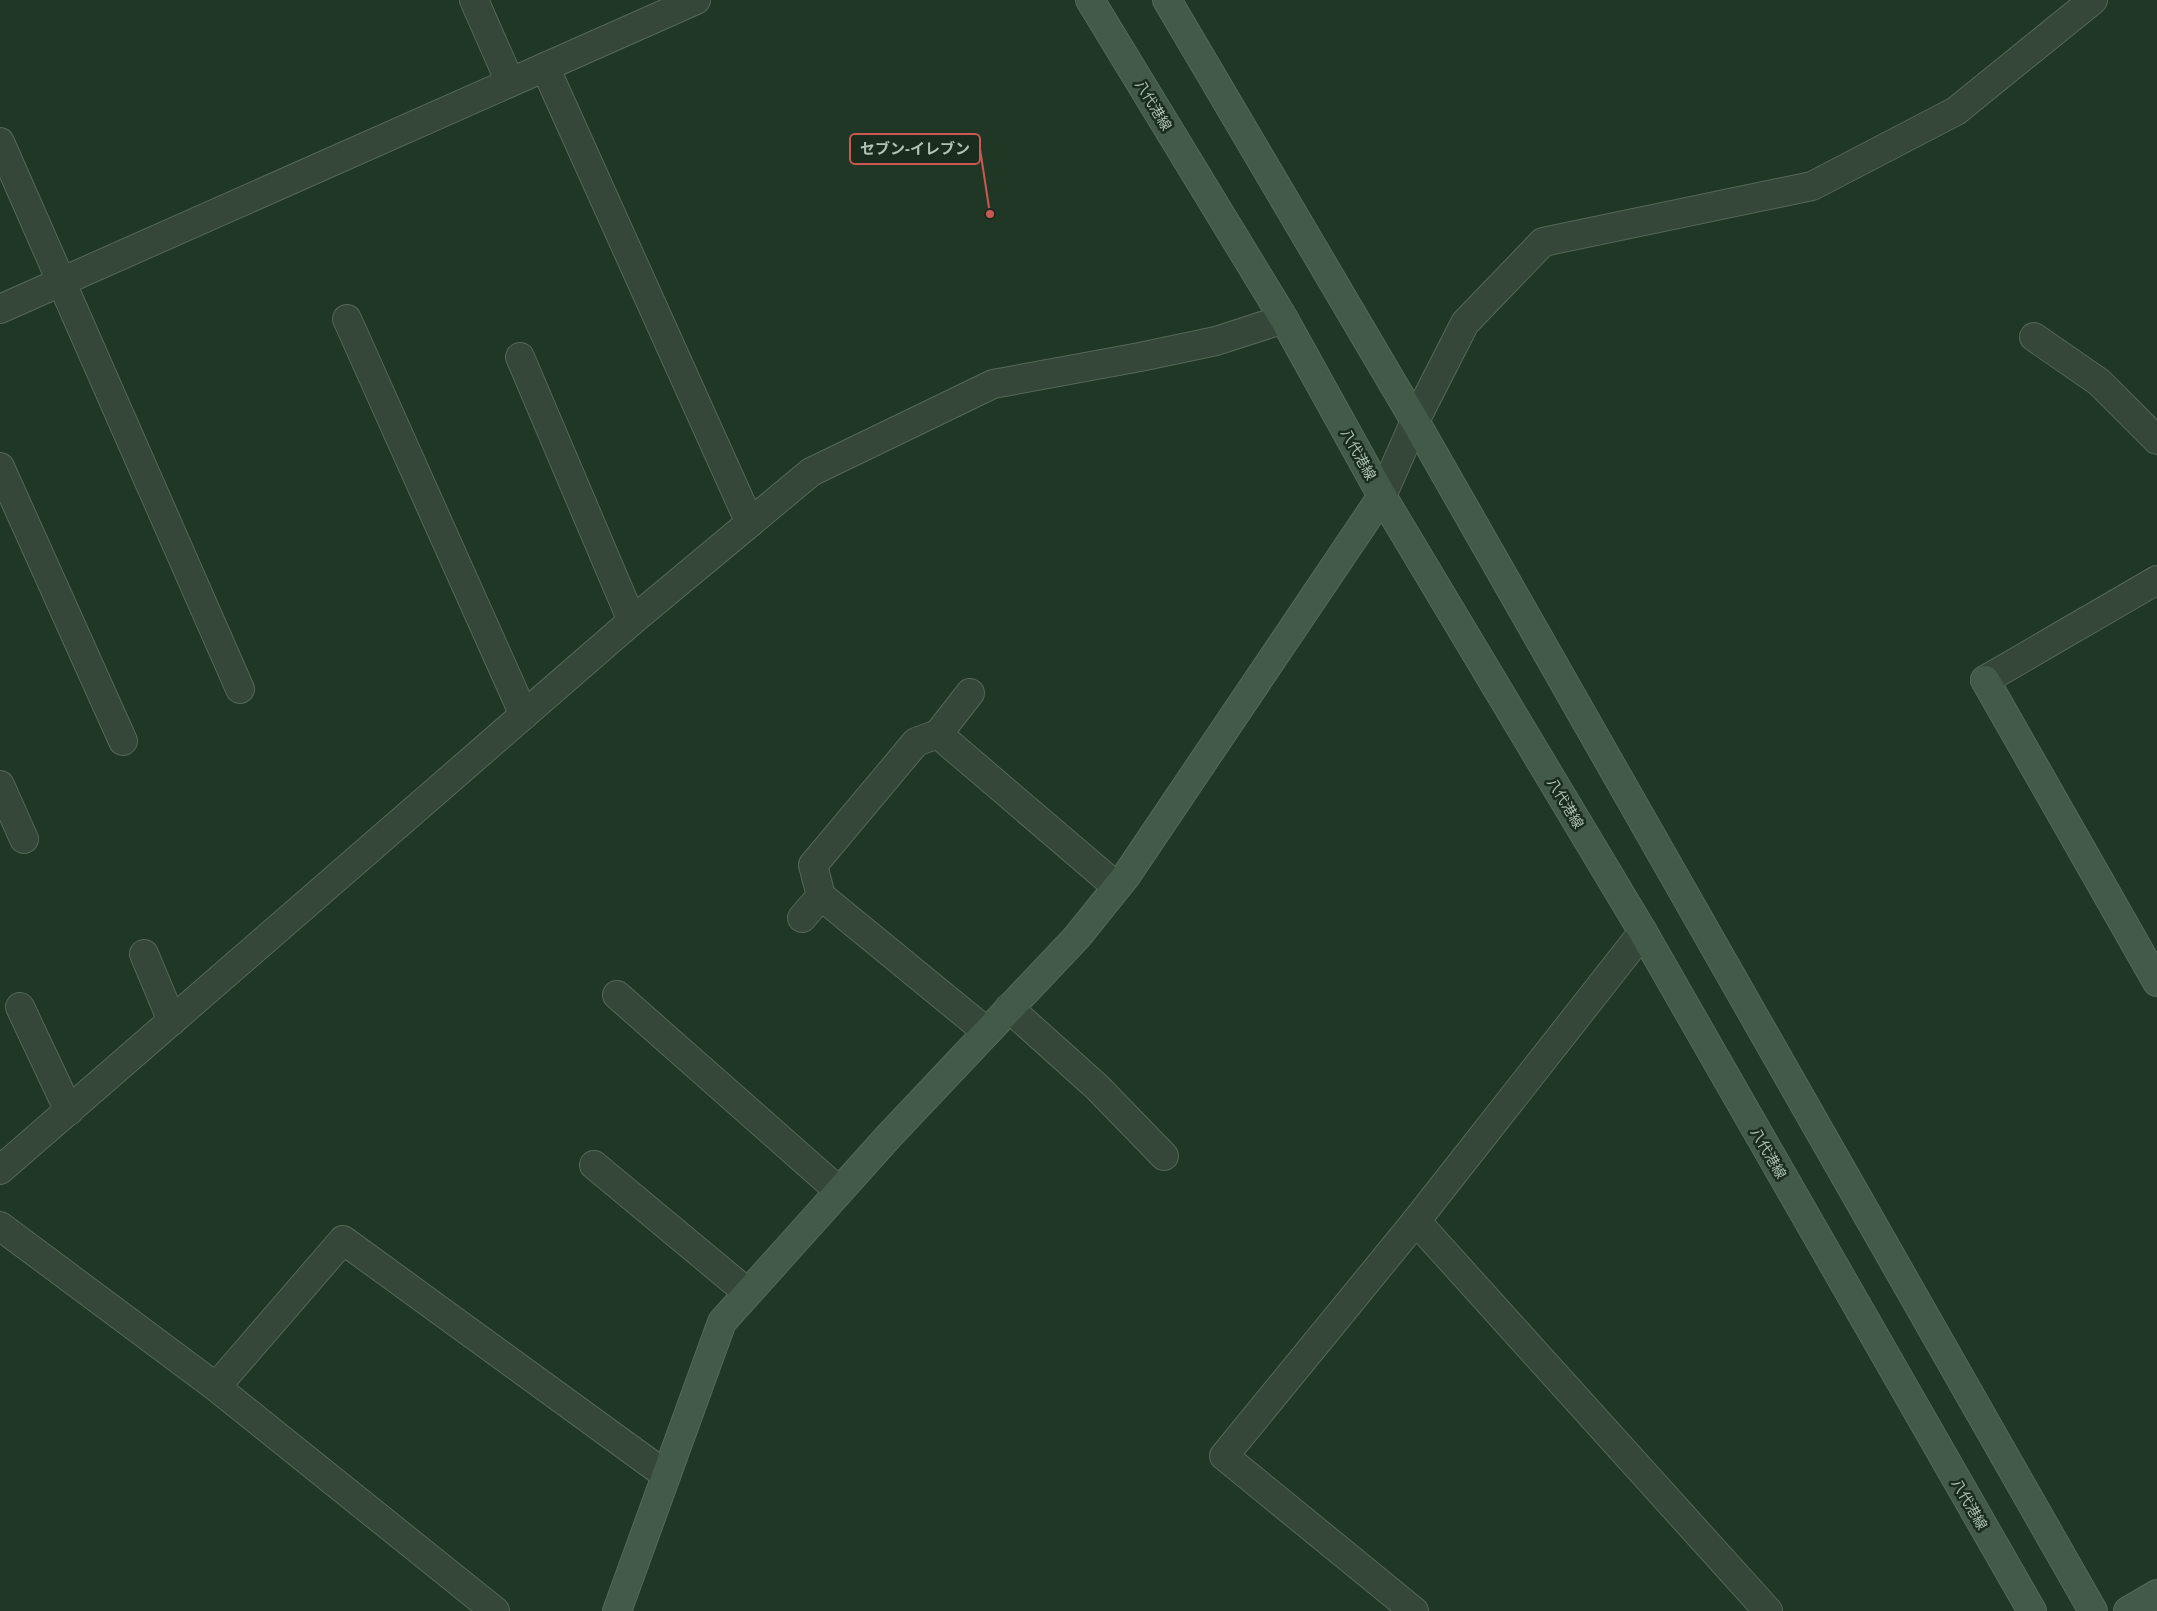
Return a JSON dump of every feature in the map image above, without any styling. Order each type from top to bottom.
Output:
[{"type":"main road","name":"八代港線","points":[[1090,0],[1284,319],[1382,496],[1643,932],[2032,1611]]},
{"type":"main road","points":[[1167,0],[1414,422],[2093,1611]]},
{"type":"main road","points":[[617,1611],[722,1322],[839,1191],[1077,937],[1117,887],[1382,496]]},
{"type":"main road","points":[[1984,680],[2157,982]]},
{"type":"main road","points":[[2128,1611],[2157,1594]]},
{"type":"street","points":[[474,0],[510,82]]},
{"type":"street","points":[[0,309],[696,0]]},
{"type":"street","points":[[1382,496],[1414,422],[1465,322],[1543,242],[1812,186],[1956,111],[2093,0]]},
{"type":"street","points":[[545,67],[750,523]]},
{"type":"street","points":[[0,142],[240,689]]},
{"type":"street","points":[[347,319],[524,716]]},
{"type":"street","points":[[1,1167],[632,621],[811,472],[993,384],[1216,341],[1284,319]]},
{"type":"street","points":[[2034,337],[2099,382],[2157,440]]},
{"type":"street","points":[[520,356],[632,621]]},
{"type":"street","points":[[0,467],[123,741]]},
{"type":"street","points":[[1984,680],[2157,580]]},
{"type":"street","points":[[970,693],[938,734],[916,742],[812,865],[821,896],[987,1032]]},
{"type":"street","points":[[938,734],[1117,887]]},
{"type":"street","points":[[0,786],[24,839]]},
{"type":"street","points":[[802,918],[821,896]]},
{"type":"street","points":[[1414,1611],[1224,1456],[1416,1221],[1643,932]]},
{"type":"street","points":[[144,954],[172,1021]]},
{"type":"street","points":[[617,995],[839,1191]]},
{"type":"street","points":[[20,1007],[69,1110]]},
{"type":"street","points":[[1009,1008],[1097,1087],[1164,1156]]},
{"type":"street","points":[[594,1165],[748,1293]]},
{"type":"street","points":[[1416,1221],[1768,1611]]},
{"type":"street","points":[[0,1226],[216,1387],[495,1611]]},
{"type":"street","points":[[216,1387],[343,1240],[666,1475]]},
{"type":"place","name":"セブン-イレブン","points":[[990,214]]}]
